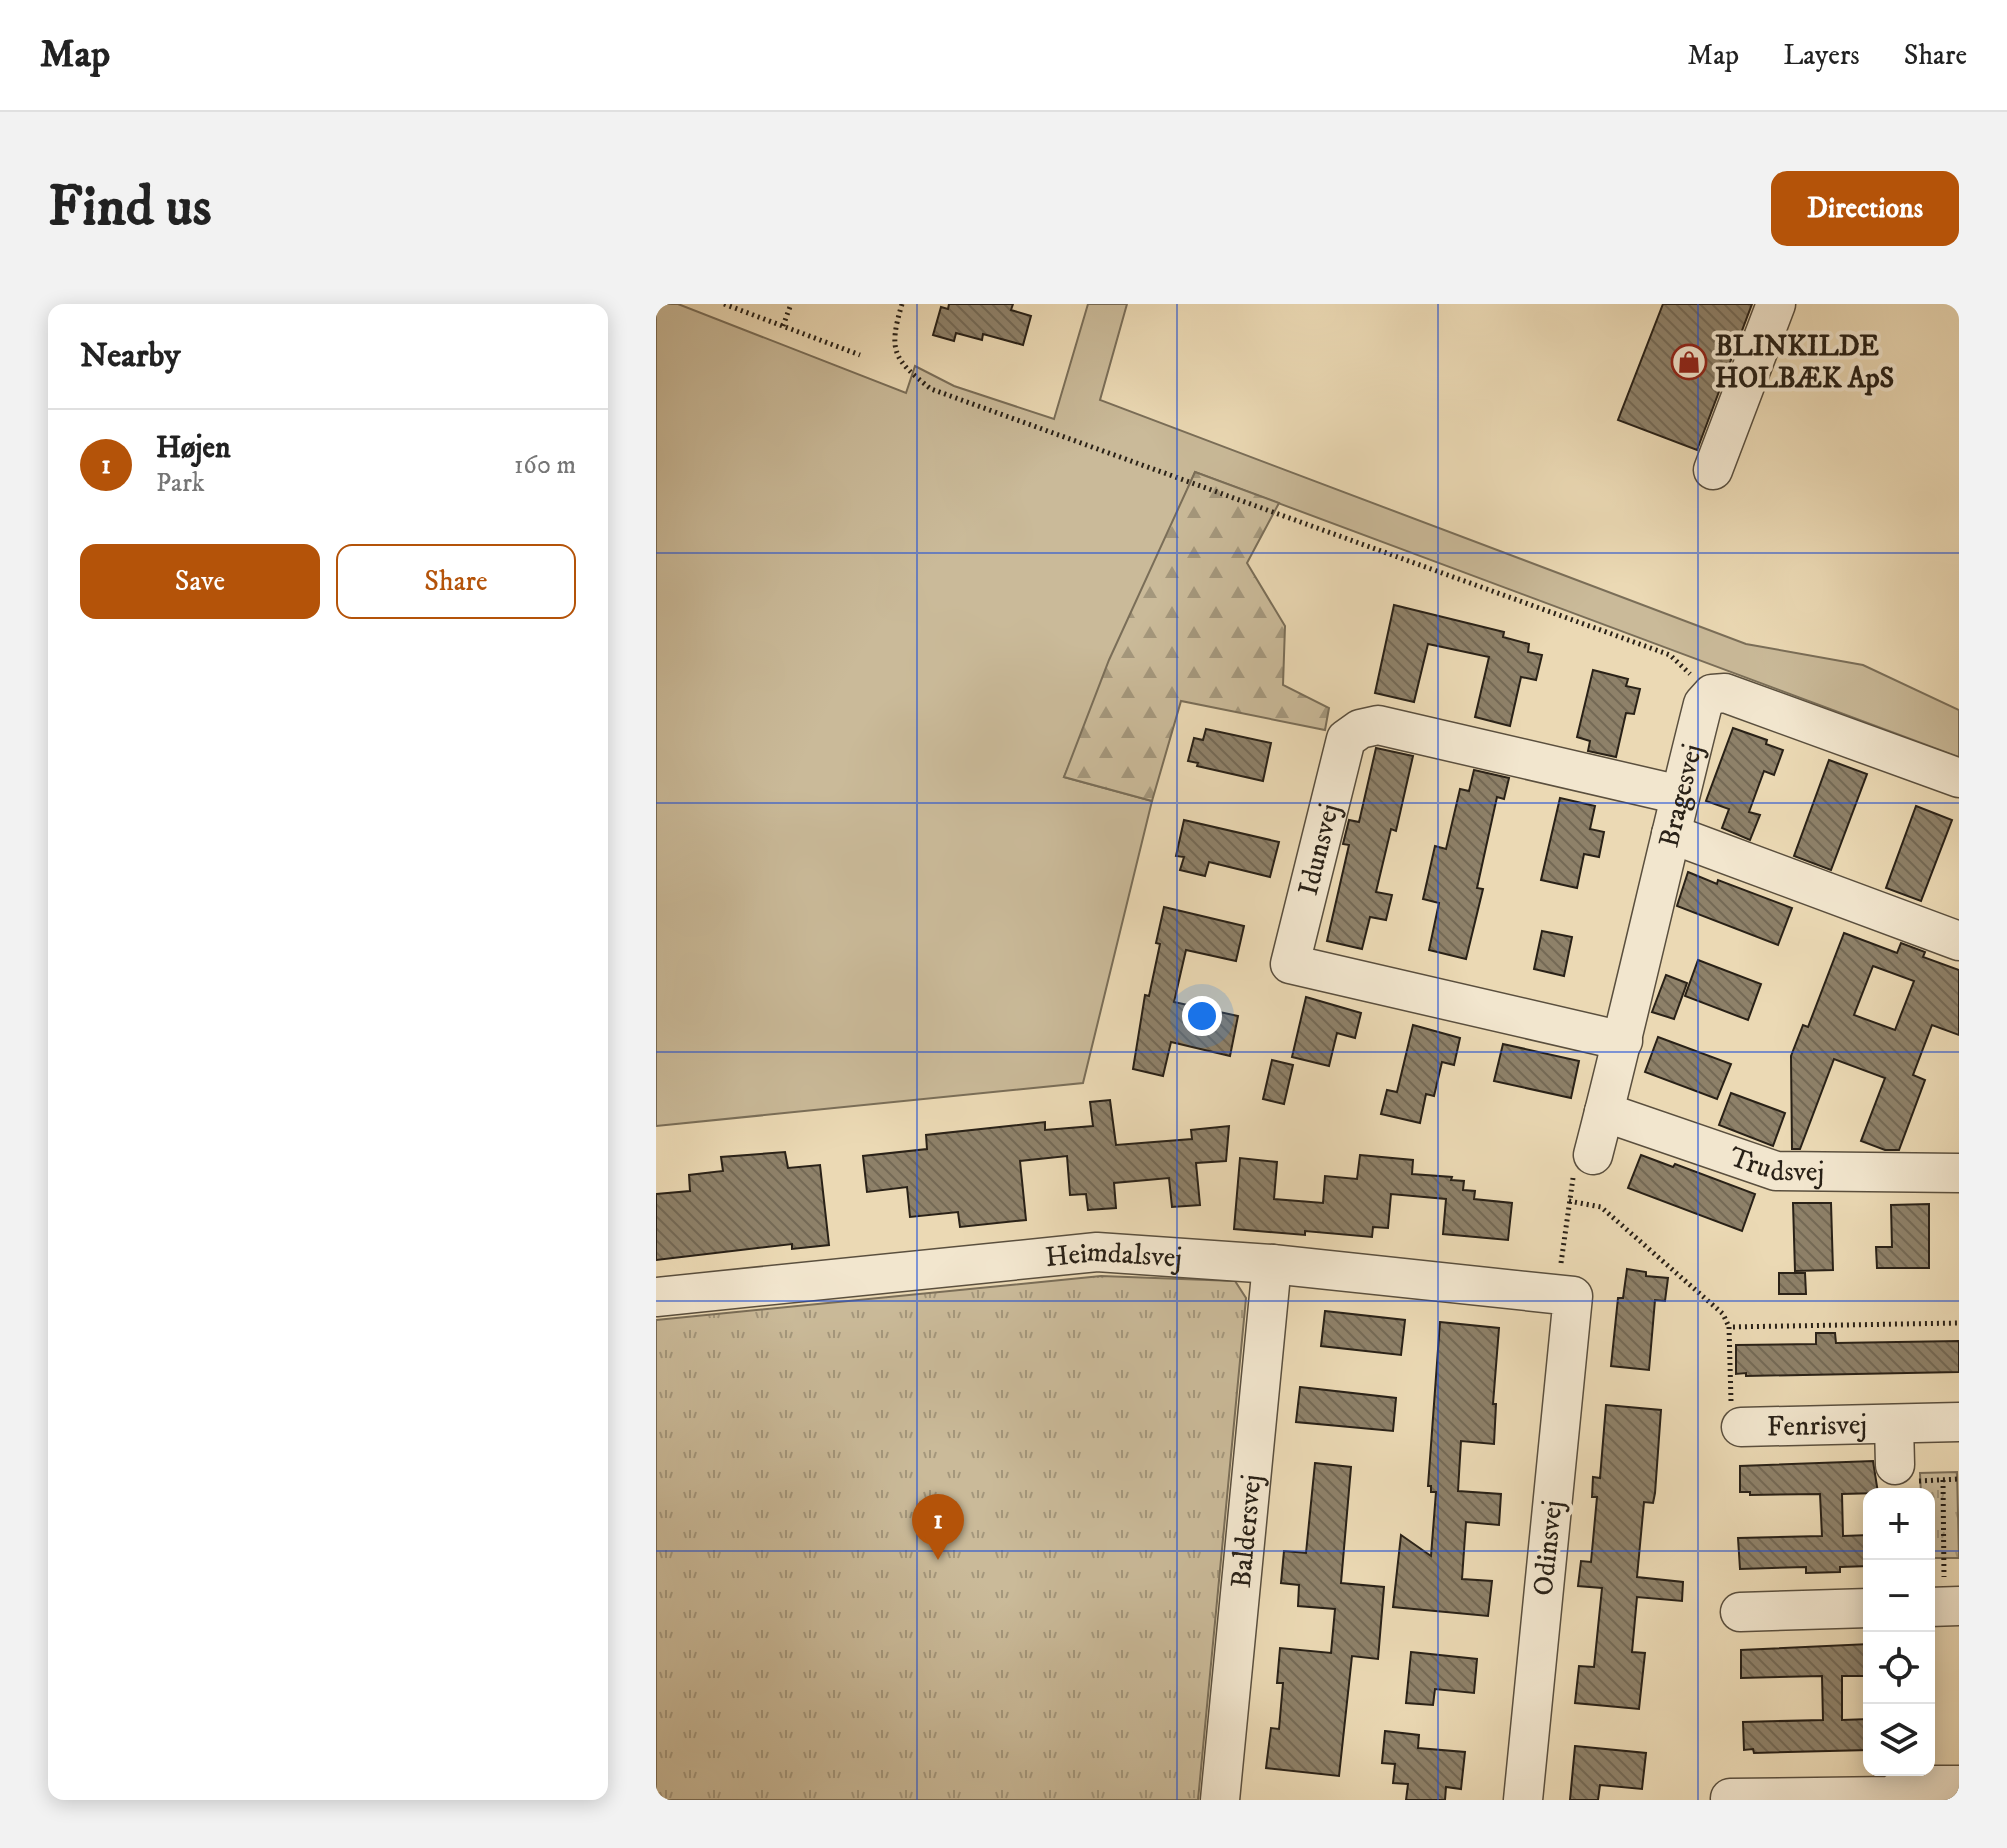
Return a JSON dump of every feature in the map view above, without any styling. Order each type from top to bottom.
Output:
[{"type":"street","points":[[1713,470],[1776,304]]},
{"type":"street","points":[[1712,694],[1725,693],[1959,778]]},
{"type":"street","name":"Bragesvej","points":[[1593,1155],[1703,704],[1712,694]]},
{"type":"street","name":"Idunsvej","points":[[1623,1041],[1290,964],[1346,739],[1360,729],[1378,725],[1680,795]]},
{"type":"street","points":[[1671,834],[1959,941]]},
{"type":"street","name":"Trudsvej","points":[[1604,1112],[1776,1171],[1959,1173]]},
{"type":"street","name":"Heimdalsvej","points":[[656,1297],[1074,1252],[1132,1253],[1272,1264],[1573,1296]]},
{"type":"street","name":"Baldersvej","points":[[1220,1800],[1272,1264]]},
{"type":"street","name":"Odinsvej","points":[[1523,1800],[1573,1296]]},
{"type":"street","name":"Fenrisvej","points":[[1741,1427],[1959,1422]]},
{"type":"street","name":"Fenrisvej","points":[[1894,1424],[1895,1465]]},
{"type":"street","points":[[1740,1612],[1863,1608]]},
{"type":"street","points":[[1730,1798],[1891,1796],[1907,1777],[1959,1785]]},
{"type":"path","points":[[724,304],[860,355]]},
{"type":"path","points":[[783,326],[791,304]]},
{"type":"path","points":[[902,304],[895,328],[894,349],[904,368],[931,389],[1670,655],[1712,694]]},
{"type":"path","points":[[1573,1296],[1559,1274],[1569,1201],[1577,1158],[1593,1155]]},
{"type":"path","points":[[1569,1201],[1601,1207],[1723,1314],[1729,1327],[1731,1415],[1741,1427]]},
{"type":"path","points":[[1729,1327],[1959,1323]]},
{"type":"path","points":[[1943,1480],[1944,1606]]},
{"type":"green space","points":[[656,304],[678,304],[906,393],[915,366],[954,386],[1054,419],[1088,304],[1127,304],[1100,400],[1746,644],[1863,665],[1959,710],[1959,757],[1195,472],[1064,777],[1152,801],[1083,1083],[656,1126]]},
{"type":"green space","points":[[1195,472],[1279,503],[1247,563],[1285,626],[1283,685],[1329,708],[1325,730],[1181,701],[1152,801],[1064,777],[1109,660]]},
{"type":"green space","points":[[1101,1276],[1235,1281],[1246,1298],[1198,1800],[656,1800],[656,1320]]},
{"type":"green space","points":[[1957,1472],[1959,1558],[1935,1558],[1935,1488],[1921,1488],[1920,1473]]},
{"type":"building","points":[[949,304],[1013,304],[1011,310],[1031,316],[1023,345],[983,334],[982,340],[956,333],[954,341],[933,335],[941,307],[948,309]]},
{"type":"building","name":"BLINKILDE HOLBÆK ApS","points":[[1663,304],[1752,304],[1697,450],[1618,420]]},
{"type":"building","points":[[1394,605],[1504,632],[1503,637],[1529,644],[1528,652],[1542,655],[1536,680],[1521,677],[1510,726],[1475,717],[1489,657],[1428,644],[1414,702],[1375,693]]},
{"type":"building","points":[[1593,670],[1628,679],[1626,686],[1640,689],[1634,714],[1626,713],[1616,757],[1588,751],[1590,741],[1577,737]]},
{"type":"building","points":[[1733,728],[1767,740],[1766,744],[1783,750],[1774,775],[1764,771],[1749,812],[1760,815],[1750,840],[1722,828],[1729,809],[1706,801]]},
{"type":"building","points":[[1206,729],[1271,743],[1263,781],[1197,766],[1198,763],[1188,761],[1194,738],[1203,740]]},
{"type":"building","points":[[1376,748],[1413,756],[1396,831],[1391,829],[1376,892],[1392,895],[1386,920],[1370,917],[1362,949],[1327,941],[1349,845],[1343,844],[1349,820],[1359,822]]},
{"type":"building","points":[[1829,760],[1867,774],[1831,870],[1794,856]]},
{"type":"building","points":[[1474,770],[1509,778],[1504,799],[1497,797],[1477,888],[1483,889],[1466,959],[1429,950],[1439,903],[1423,899],[1435,846],[1446,849],[1460,789],[1469,791]]},
{"type":"building","points":[[1560,798],[1595,806],[1590,829],[1604,832],[1599,857],[1584,854],[1577,888],[1541,880]]},
{"type":"building","points":[[1916,806],[1952,820],[1921,901],[1886,888]]},
{"type":"building","points":[[1184,820],[1279,842],[1270,877],[1209,862],[1205,876],[1180,870],[1184,857],[1176,856]]},
{"type":"building","points":[[1688,872],[1792,908],[1778,945],[1677,906]]},
{"type":"building","points":[[1164,907],[1244,926],[1236,961],[1186,950],[1174,1002],[1238,1016],[1230,1056],[1171,1042],[1163,1076],[1133,1069],[1145,995],[1149,996],[1160,944],[1156,943]]},
{"type":"building","points":[[1542,931],[1572,937],[1564,976],[1534,969]]},
{"type":"building","points":[[1844,933],[1897,953],[1901,943],[1925,952],[1923,957],[1959,970],[1959,1035],[1932,1025],[1913,1075],[1925,1080],[1899,1150],[1885,1150],[1861,1141],[1885,1078],[1834,1059],[1800,1149],[1792,1149],[1791,1056],[1803,1025],[1808,1027]],"holes":[[[1873,966],[1914,981],[1895,1030],[1854,1015]]]},
{"type":"building","points":[[1698,960],[1761,984],[1748,1020],[1685,996]]},
{"type":"building","points":[[1666,975],[1687,983],[1674,1019],[1652,1012]]},
{"type":"building","points":[[1306,997],[1361,1013],[1355,1038],[1337,1033],[1329,1066],[1292,1057]]},
{"type":"building","points":[[1413,1025],[1460,1038],[1454,1065],[1442,1062],[1434,1096],[1426,1094],[1420,1123],[1381,1114],[1387,1090],[1397,1092]]},
{"type":"building","points":[[1658,1037],[1731,1064],[1717,1099],[1645,1072]]},
{"type":"building","points":[[1503,1044],[1579,1061],[1571,1098],[1494,1081]]},
{"type":"building","points":[[1272,1060],[1293,1065],[1284,1104],[1263,1099]]},
{"type":"building","points":[[1731,1093],[1785,1113],[1773,1146],[1719,1125]]},
{"type":"building","points":[[1110,1100],[1116,1145],[1192,1139],[1191,1130],[1229,1126],[1226,1161],[1196,1163],[1200,1205],[1172,1207],[1169,1178],[1114,1183],[1116,1208],[1088,1210],[1086,1194],[1070,1195],[1067,1156],[1020,1161],[1026,1220],[960,1227],[958,1212],[910,1217],[907,1187],[867,1192],[863,1156],[927,1149],[926,1135],[1045,1122],[1045,1130],[1093,1126],[1090,1102]]},
{"type":"building","points":[[785,1152],[788,1168],[820,1165],[829,1245],[792,1249],[792,1244],[656,1260],[656,1194],[690,1191],[689,1175],[723,1171],[721,1157]]},
{"type":"building","points":[[1360,1155],[1413,1160],[1412,1174],[1452,1177],[1451,1180],[1464,1181],[1463,1190],[1475,1191],[1474,1199],[1512,1203],[1508,1240],[1443,1234],[1446,1199],[1391,1194],[1388,1228],[1373,1227],[1372,1237],[1234,1229],[1240,1158],[1277,1162],[1274,1199],[1323,1203],[1325,1176],[1357,1179]]},
{"type":"building","points":[[1641,1155],[1673,1167],[1675,1164],[1755,1194],[1742,1231],[1628,1188]]},
{"type":"building","points":[[1793,1203],[1831,1203],[1833,1270],[1795,1271]]},
{"type":"building","points":[[1929,1204],[1929,1268],[1877,1268],[1876,1247],[1892,1247],[1891,1205]]},
{"type":"building","points":[[1627,1269],[1646,1272],[1646,1276],[1668,1278],[1665,1301],[1655,1300],[1649,1370],[1611,1366],[1618,1298],[1623,1298]]},
{"type":"building","points":[[1779,1273],[1805,1273],[1806,1294],[1779,1294]]},
{"type":"building","points":[[1325,1311],[1405,1320],[1401,1355],[1321,1346]]},
{"type":"building","points":[[1440,1322],[1499,1328],[1493,1404],[1496,1404],[1494,1444],[1461,1441],[1458,1491],[1501,1494],[1499,1525],[1466,1522],[1462,1579],[1492,1581],[1488,1616],[1393,1607],[1401,1535],[1431,1556],[1436,1492],[1431,1492],[1431,1486],[1428,1486]]},
{"type":"building","points":[[1816,1333],[1835,1333],[1836,1343],[1959,1341],[1959,1372],[1736,1374],[1736,1345],[1816,1344]]},
{"type":"building","points":[[1300,1387],[1396,1398],[1393,1431],[1296,1422]]},
{"type":"building","points":[[1606,1405],[1661,1410],[1655,1493],[1653,1503],[1644,1502],[1637,1577],[1683,1582],[1682,1601],[1637,1597],[1632,1652],[1645,1653],[1639,1709],[1575,1703],[1579,1666],[1594,1667],[1602,1588],[1578,1586],[1581,1561],[1591,1562],[1597,1497],[1592,1497],[1593,1477],[1600,1478]]},
{"type":"building","points":[[1873,1461],[1877,1488],[1863,1488],[1863,1493],[1842,1494],[1843,1536],[1863,1535],[1863,1566],[1840,1567],[1840,1572],[1806,1573],[1806,1567],[1740,1569],[1738,1538],[1822,1536],[1820,1494],[1750,1495],[1750,1492],[1740,1492],[1740,1466]]},
{"type":"building","points":[[1315,1463],[1351,1467],[1341,1583],[1384,1587],[1378,1659],[1352,1656],[1339,1776],[1266,1768],[1271,1728],[1279,1729],[1283,1683],[1277,1683],[1280,1648],[1331,1653],[1335,1609],[1298,1606],[1299,1585],[1281,1583],[1284,1551],[1306,1553]]},
{"type":"building","points":[[1863,1644],[1863,1676],[1842,1676],[1842,1720],[1863,1719],[1863,1750],[1754,1753],[1753,1749],[1744,1750],[1743,1722],[1823,1720],[1822,1676],[1741,1678],[1741,1650]]},
{"type":"building","points":[[1411,1652],[1477,1659],[1474,1693],[1435,1689],[1433,1705],[1406,1703]]},
{"type":"building","points":[[1385,1731],[1419,1735],[1418,1748],[1465,1752],[1461,1789],[1446,1787],[1445,1800],[1406,1800],[1408,1784],[1393,1783],[1395,1764],[1382,1763]]},
{"type":"building","points":[[1575,1746],[1646,1753],[1642,1789],[1600,1785],[1598,1800],[1570,1800]]},
{"type":"place","name":"BLINKILDE HOLBÆK ApS","points":[[1689,362]]},
{"type":"place","name":"Højen","points":[[938,1560]]}]
